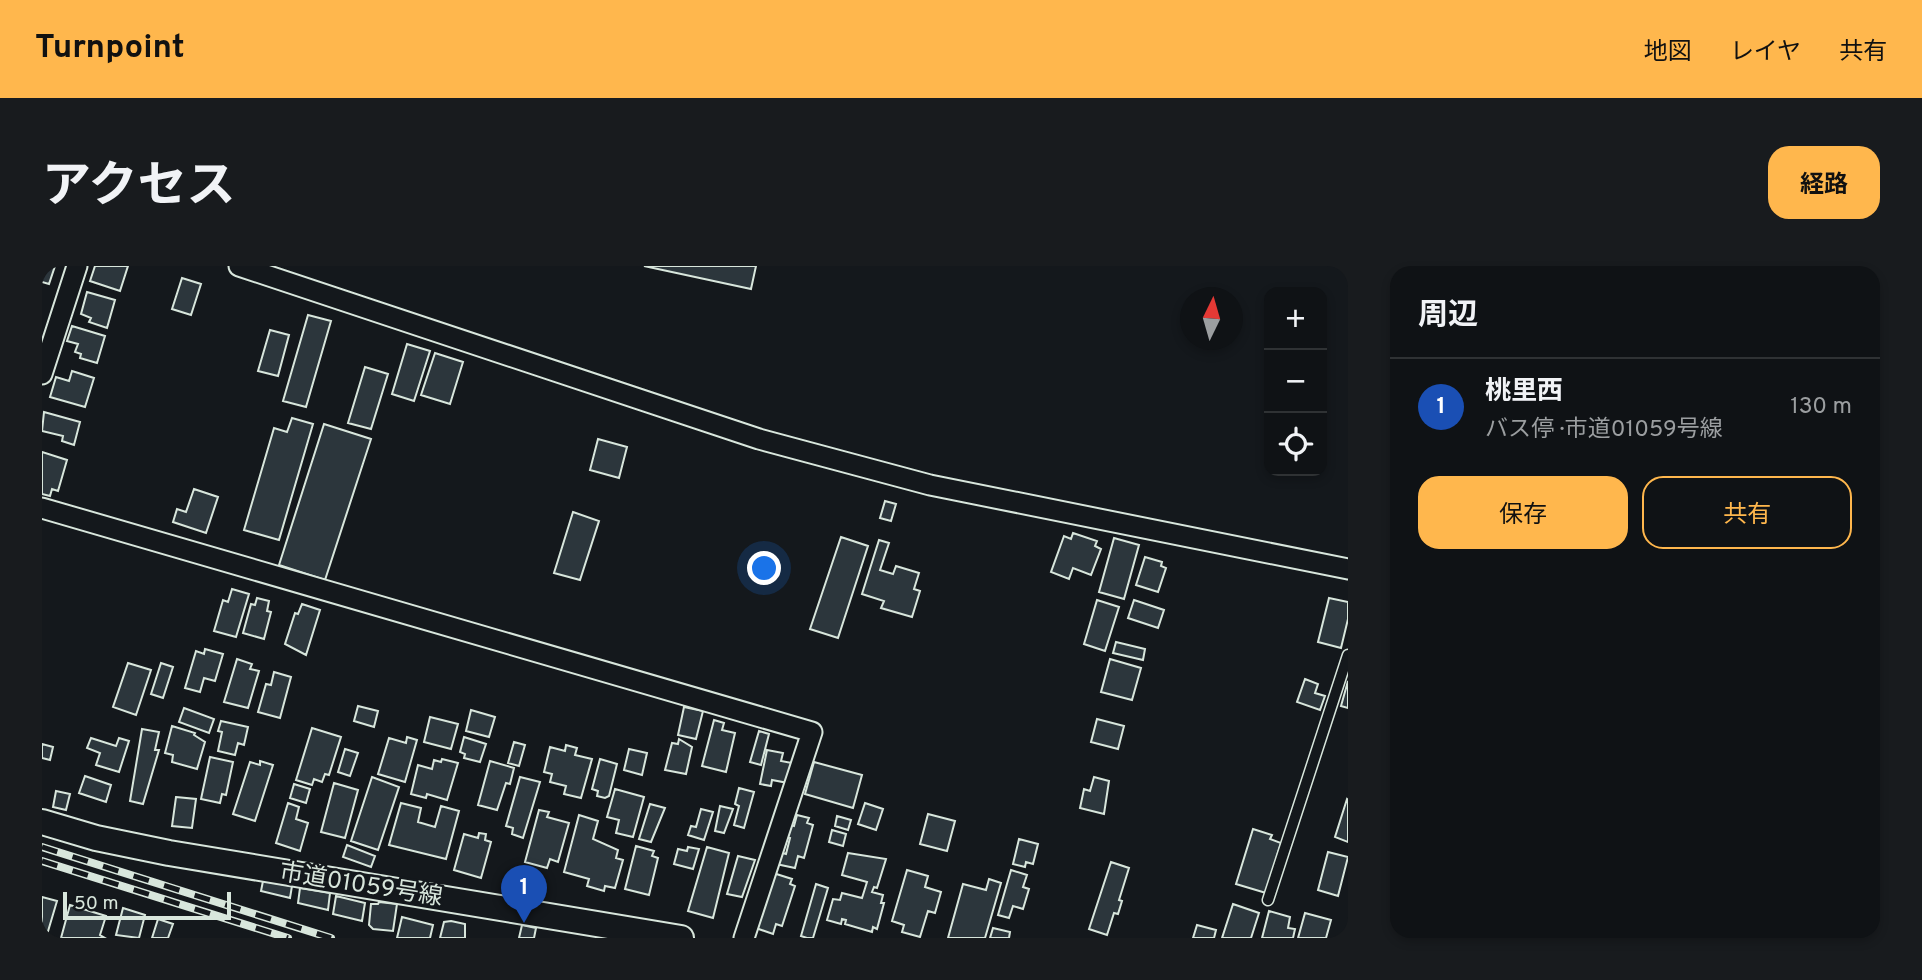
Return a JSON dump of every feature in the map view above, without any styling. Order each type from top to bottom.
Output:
[{"type":"street","points":[[42,374],[78,266]]},
{"type":"street","points":[[239,266],[772,442],[930,485],[1348,569]]},
{"type":"street","points":[[42,508],[812,732],[744,938]]},
{"type":"street","name":"市道01059号線","points":[[42,822],[96,838],[169,853],[681,938]]},
{"type":"lane","points":[[1268,900],[1348,655]]},
{"type":"building","points":[[42,266],[55,266],[49,284],[42,282]]},
{"type":"building","points":[[95,266],[128,266],[120,291],[90,281]]},
{"type":"building","points":[[644,266],[756,266],[751,289]]},
{"type":"building","points":[[182,278],[201,284],[191,315],[172,309]]},
{"type":"building","points":[[87,292],[115,300],[107,328],[89,322],[91,318],[81,314]]},
{"type":"building","points":[[308,315],[331,321],[306,407],[283,401]]},
{"type":"building","points":[[72,326],[105,336],[97,363],[80,358],[81,354],[75,352],[78,344],[67,341]]},
{"type":"building","points":[[270,330],[289,335],[278,376],[258,371]]},
{"type":"building","points":[[407,344],[430,351],[414,401],[392,394]]},
{"type":"building","points":[[435,353],[463,362],[450,404],[421,395]]},
{"type":"building","points":[[365,367],[388,374],[371,429],[348,423]]},
{"type":"building","points":[[72,371],[94,378],[85,407],[50,397],[56,377],[69,381]]},
{"type":"building","points":[[44,412],[80,422],[74,445],[62,441],[63,436],[42,431]]},
{"type":"building","points":[[292,418],[313,424],[279,540],[244,530],[274,428],[287,432]]},
{"type":"building","points":[[324,424],[371,439],[325,580],[279,565]]},
{"type":"building","points":[[598,439],[627,447],[619,478],[590,470]]},
{"type":"building","points":[[42,452],[67,460],[58,491],[52,489],[50,496],[42,494]]},
{"type":"building","points":[[194,489],[218,497],[206,533],[173,522],[177,509],[186,512]]},
{"type":"building","points":[[885,501],[896,504],[891,521],[880,518]]},
{"type":"building","points":[[573,512],[599,521],[580,580],[554,573]]},
{"type":"building","points":[[1073,533],[1097,541],[1095,546],[1101,549],[1091,575],[1073,568],[1069,579],[1051,572],[1064,536],[1071,539]]},
{"type":"building","points":[[841,537],[868,546],[838,638],[810,629]]},
{"type":"building","points":[[1114,538],[1139,545],[1124,599],[1099,592]]},
{"type":"building","points":[[879,540],[889,543],[880,570],[893,574],[896,566],[919,573],[914,589],[920,591],[912,617],[881,608],[884,601],[862,594]]},
{"type":"building","points":[[1145,557],[1162,562],[1161,566],[1166,568],[1158,592],[1136,585]]},
{"type":"building","points":[[232,589],[249,594],[236,637],[214,631],[223,600],[228,602]]},
{"type":"building","points":[[257,598],[269,601],[267,611],[271,612],[264,639],[243,633],[251,604],[255,605]]},
{"type":"building","points":[[1329,598],[1348,602],[1348,619],[1341,648],[1318,642]]},
{"type":"building","points":[[1097,600],[1119,607],[1105,651],[1084,644]]},
{"type":"building","points":[[1134,600],[1164,610],[1158,628],[1128,618]]},
{"type":"building","points":[[302,604],[320,610],[306,655],[285,644],[295,613],[298,614]]},
{"type":"building","points":[[1116,642],[1145,649],[1143,660],[1113,653]]},
{"type":"building","points":[[205,649],[223,654],[215,681],[204,678],[200,692],[185,688],[196,651],[204,654]]},
{"type":"building","points":[[237,659],[252,664],[250,669],[259,671],[248,708],[224,702]]},
{"type":"building","points":[[1110,659],[1141,668],[1132,700],[1101,692]]},
{"type":"building","points":[[128,663],[151,670],[136,715],[113,707]]},
{"type":"building","points":[[161,663],[173,667],[163,698],[151,694]]},
{"type":"building","points":[[274,672],[291,677],[280,718],[258,712],[266,684],[271,685]]},
{"type":"building","points":[[1305,679],[1318,684],[1315,693],[1325,696],[1320,710],[1297,702]]},
{"type":"building","points":[[1348,681],[1348,708],[1341,706]]},
{"type":"building","points":[[358,706],[378,711],[374,727],[354,721]]},
{"type":"building","points":[[684,707],[703,711],[696,739],[678,735]]},
{"type":"building","points":[[184,708],[214,719],[209,733],[179,722]]},
{"type":"building","points":[[471,710],[495,717],[489,737],[466,731]]},
{"type":"building","points":[[430,717],[458,724],[451,749],[424,742]]},
{"type":"building","points":[[1097,719],[1124,726],[1118,749],[1091,742]]},
{"type":"building","points":[[714,720],[724,723],[722,730],[735,733],[726,772],[702,766]]},
{"type":"building","points":[[221,721],[248,727],[244,745],[238,743],[235,755],[218,751]]},
{"type":"building","points":[[172,726],[195,733],[194,735],[205,742],[197,769],[172,762],[173,755],[165,753]]},
{"type":"building","points":[[312,728],[341,737],[329,775],[325,774],[322,782],[314,779],[312,785],[296,780]]},
{"type":"building","points":[[142,729],[159,732],[155,750],[159,750],[143,804],[130,801]]},
{"type":"building","points":[[759,731],[769,734],[761,765],[750,762]]},
{"type":"building","points":[[407,737],[417,740],[405,782],[378,774],[389,738],[406,743]]},
{"type":"building","points":[[464,737],[486,744],[480,762],[464,758],[465,754],[460,752]]},
{"type":"building","points":[[91,738],[116,746],[119,738],[129,741],[119,772],[96,765],[100,753],[87,748]]},
{"type":"building","points":[[679,739],[692,747],[686,774],[665,770],[672,743],[678,744]]},
{"type":"building","points":[[514,742],[525,745],[519,766],[508,763]]},
{"type":"building","points":[[42,744],[53,747],[50,760],[42,758]]},
{"type":"building","points":[[566,745],[577,748],[575,755],[592,759],[581,798],[564,794],[566,786],[550,782],[552,774],[544,772],[550,747],[565,751]]},
{"type":"building","points":[[345,749],[358,753],[350,776],[338,772]]},
{"type":"building","points":[[629,749],[647,753],[642,775],[624,770]]},
{"type":"building","points":[[767,750],[783,753],[781,761],[792,763],[788,783],[772,780],[771,786],[760,784]]},
{"type":"building","points":[[210,757],[233,762],[226,795],[222,794],[220,803],[201,799]]},
{"type":"building","points":[[442,759],[458,763],[447,800],[427,794],[426,798],[411,794],[418,765],[432,769],[434,760],[441,762]]},
{"type":"building","points":[[600,759],[617,764],[609,796],[605,798],[597,796],[598,791],[592,789]]},
{"type":"building","points":[[260,761],[273,765],[255,821],[233,814],[250,762],[260,765]]},
{"type":"building","points":[[490,761],[514,768],[510,784],[506,783],[497,810],[478,805]]},
{"type":"building","points":[[814,762],[862,775],[853,808],[805,794]]},
{"type":"building","points":[[85,776],[111,785],[106,802],[79,793]]},
{"type":"building","points":[[372,777],[399,787],[378,850],[351,841]]},
{"type":"building","points":[[520,777],[540,782],[523,838],[512,834],[513,828],[506,826]]},
{"type":"building","points":[[1094,777],[1109,781],[1104,814],[1080,808],[1084,789],[1090,791]]},
{"type":"building","points":[[334,783],[358,790],[345,838],[321,832]]},
{"type":"building","points":[[294,784],[310,789],[306,803],[290,798]]},
{"type":"building","points":[[739,788],[754,792],[744,828],[734,825],[739,806],[735,804]]},
{"type":"building","points":[[615,789],[644,797],[633,837],[616,833],[619,820],[607,817]]},
{"type":"building","points":[[56,791],[70,794],[66,810],[53,807]]},
{"type":"building","points":[[176,797],[196,799],[192,828],[172,826]]},
{"type":"building","points":[[1348,800],[1348,842],[1335,837]]},
{"type":"building","points":[[288,803],[299,807],[296,819],[308,823],[300,851],[276,843]]},
{"type":"building","points":[[401,803],[421,808],[418,822],[435,827],[441,806],[459,811],[446,859],[389,845]]},
{"type":"building","points":[[865,803],[883,809],[876,830],[858,824]]},
{"type":"building","points":[[650,804],[665,808],[651,842],[639,839]]},
{"type":"building","points":[[720,806],[733,809],[724,833],[715,831]]},
{"type":"building","points":[[701,809],[713,812],[704,840],[688,835],[691,826],[696,827]]},
{"type":"building","points":[[539,810],[549,812],[547,817],[569,823],[558,862],[550,859],[547,868],[525,862]]},
{"type":"building","points":[[928,814],[955,821],[947,851],[920,844]]},
{"type":"building","points":[[579,815],[598,821],[593,839],[618,850],[616,858],[623,860],[615,888],[605,886],[604,891],[587,886],[589,879],[564,872]]},
{"type":"building","points":[[797,815],[809,818],[807,823],[813,825],[804,858],[798,856],[795,868],[776,864],[779,852],[786,854],[790,838],[784,837],[788,824],[794,826]]},
{"type":"building","points":[[837,816],[851,820],[848,830],[835,826]]},
{"type":"building","points":[[1253,829],[1272,835],[1270,839],[1281,843],[1266,893],[1236,884]]},
{"type":"building","points":[[832,830],[846,834],[843,846],[829,842]]},
{"type":"building","points":[[479,833],[486,834],[485,840],[491,842],[481,878],[454,870],[464,834],[478,838]]},
{"type":"building","points":[[1019,839],[1038,844],[1033,864],[1026,862],[1025,867],[1013,864]]},
{"type":"building","points":[[347,845],[375,856],[371,867],[343,857]]},
{"type":"building","points":[[636,846],[654,851],[652,856],[658,858],[649,895],[625,889]]},
{"type":"building","points":[[688,847],[699,849],[693,869],[674,864],[678,849],[687,851]]},
{"type":"building","points":[[707,847],[729,853],[713,918],[688,911]]},
{"type":"building","points":[[1328,852],[1348,857],[1338,896],[1318,890]]},
{"type":"building","points":[[848,853],[886,859],[877,888],[874,887],[872,892],[883,895],[881,903],[884,903],[877,929],[873,927],[872,932],[845,924],[846,920],[842,919],[841,924],[827,920],[833,899],[840,900],[842,893],[862,898],[867,882],[842,875]]},
{"type":"building","points":[[738,856],[755,860],[742,897],[727,894]]},
{"type":"building","points":[[1111,862],[1129,868],[1119,900],[1122,901],[1118,914],[1114,913],[1107,935],[1089,929]]},
{"type":"building","points":[[907,870],[928,876],[925,887],[941,892],[935,913],[928,911],[920,937],[902,932],[904,925],[892,921]]},
{"type":"building","points":[[1011,870],[1027,875],[1023,887],[1029,889],[1023,909],[1013,906],[1009,918],[998,915]]},
{"type":"building","points":[[770,872],[792,879],[790,884],[795,886],[782,926],[776,924],[773,934],[753,927]]},
{"type":"building","points":[[989,879],[1001,883],[985,938],[948,938],[963,884],[986,890]]},
{"type":"building","points":[[263,881],[292,886],[290,898],[261,891]]},
{"type":"building","points":[[816,884],[828,888],[813,938],[807,938],[801,936]]},
{"type":"building","points":[[300,888],[330,893],[328,910],[298,903]]},
{"type":"building","points":[[336,896],[365,903],[362,921],[333,914]]},
{"type":"building","points":[[42,897],[57,901],[46,938],[42,938]]},
{"type":"building","points":[[371,904],[397,904],[393,931],[373,929],[369,925]]},
{"type":"building","points":[[1233,904],[1259,913],[1251,938],[1222,938]]},
{"type":"building","points":[[70,905],[106,916],[100,935],[105,938],[61,938]]},
{"type":"building","points":[[123,908],[145,915],[139,938],[116,935]]},
{"type":"building","points":[[1269,911],[1290,917],[1288,928],[1295,929],[1293,938],[1262,938]]},
{"type":"building","points":[[1305,913],[1331,920],[1326,938],[1298,938]]},
{"type":"building","points":[[402,917],[433,925],[430,938],[397,938]]},
{"type":"building","points":[[158,919],[173,924],[168,938],[152,938]]},
{"type":"building","points":[[444,922],[465,924],[465,938],[440,938]]},
{"type":"building","points":[[522,925],[536,928],[534,938],[519,938]]},
{"type":"building","points":[[1197,925],[1216,930],[1214,938],[1193,938]]},
{"type":"building","points":[[993,928],[1010,932],[1009,938],[990,938]]},
{"type":"railway","points":[[42,847],[331,938]]},
{"type":"railway","points":[[42,861],[288,938]]},
{"type":"place","name":"桃里西","points":[[524,923]]}]
